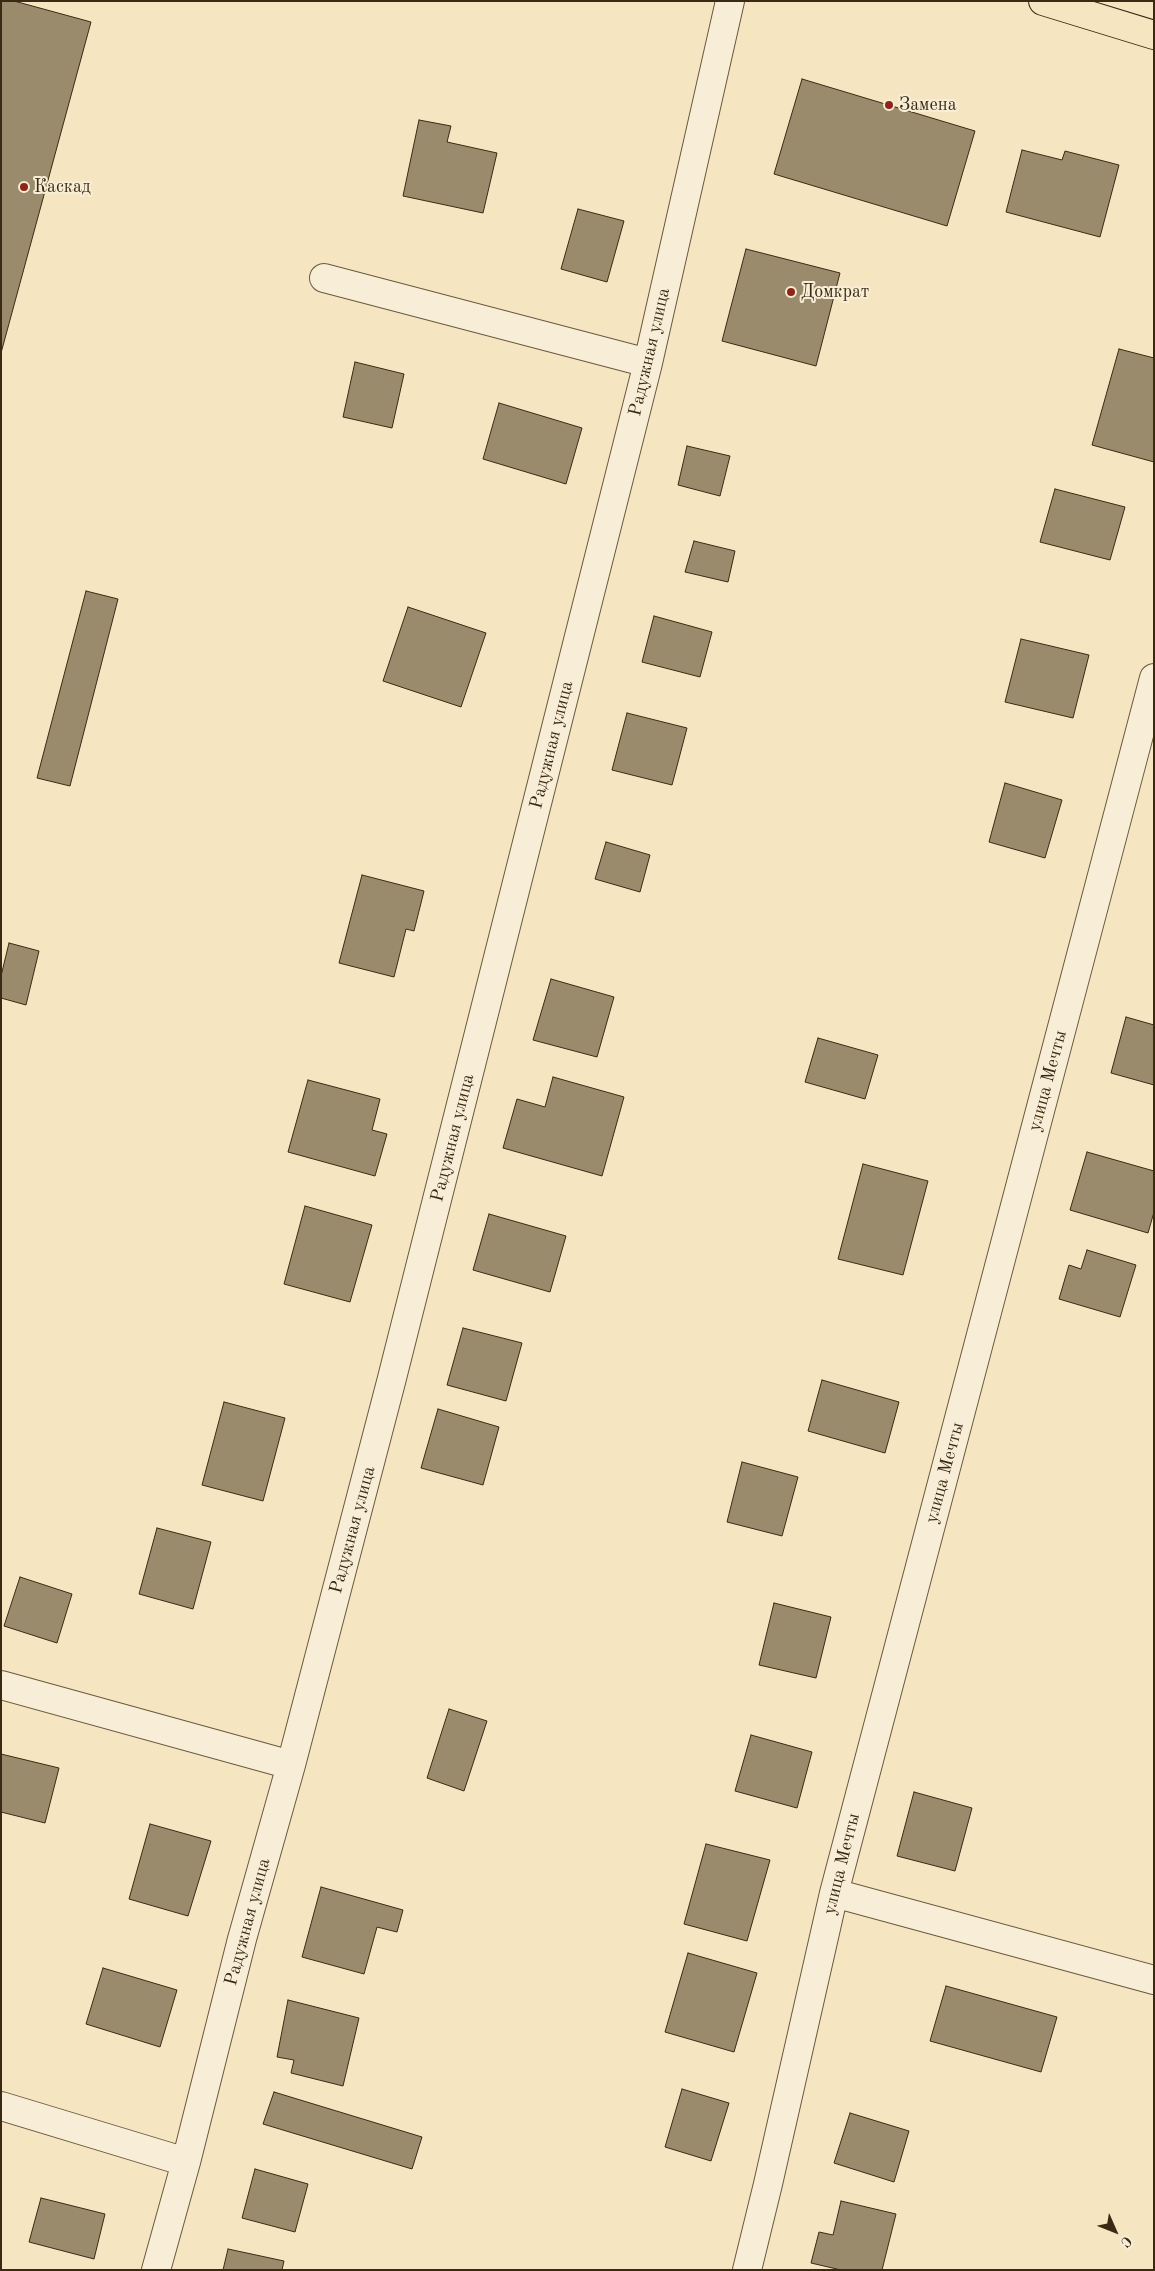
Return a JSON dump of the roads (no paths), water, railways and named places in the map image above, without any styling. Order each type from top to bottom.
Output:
[{"type":"main road","points":[[1043,1],[1154,35]]},
{"type":"street","name":"Радужная улица","points":[[156,2270],[186,2162],[242,1939],[291,1765],[394,1373],[648,364],[730,1]]},
{"type":"street","points":[[324,278],[648,364]]},
{"type":"street","name":"улица Мечты","points":[[747,2270],[834,1893],[1154,678]]},
{"type":"street","points":[[1,1685],[291,1765]]},
{"type":"street","points":[[834,1893],[1154,1980]]},
{"type":"street","points":[[1,2106],[186,2162]]},
{"type":"place","name":"Замена","points":[[889,105]]},
{"type":"place","name":"Каскад","points":[[24,187]]},
{"type":"place","name":"Домкрат","points":[[791,292]]}]
